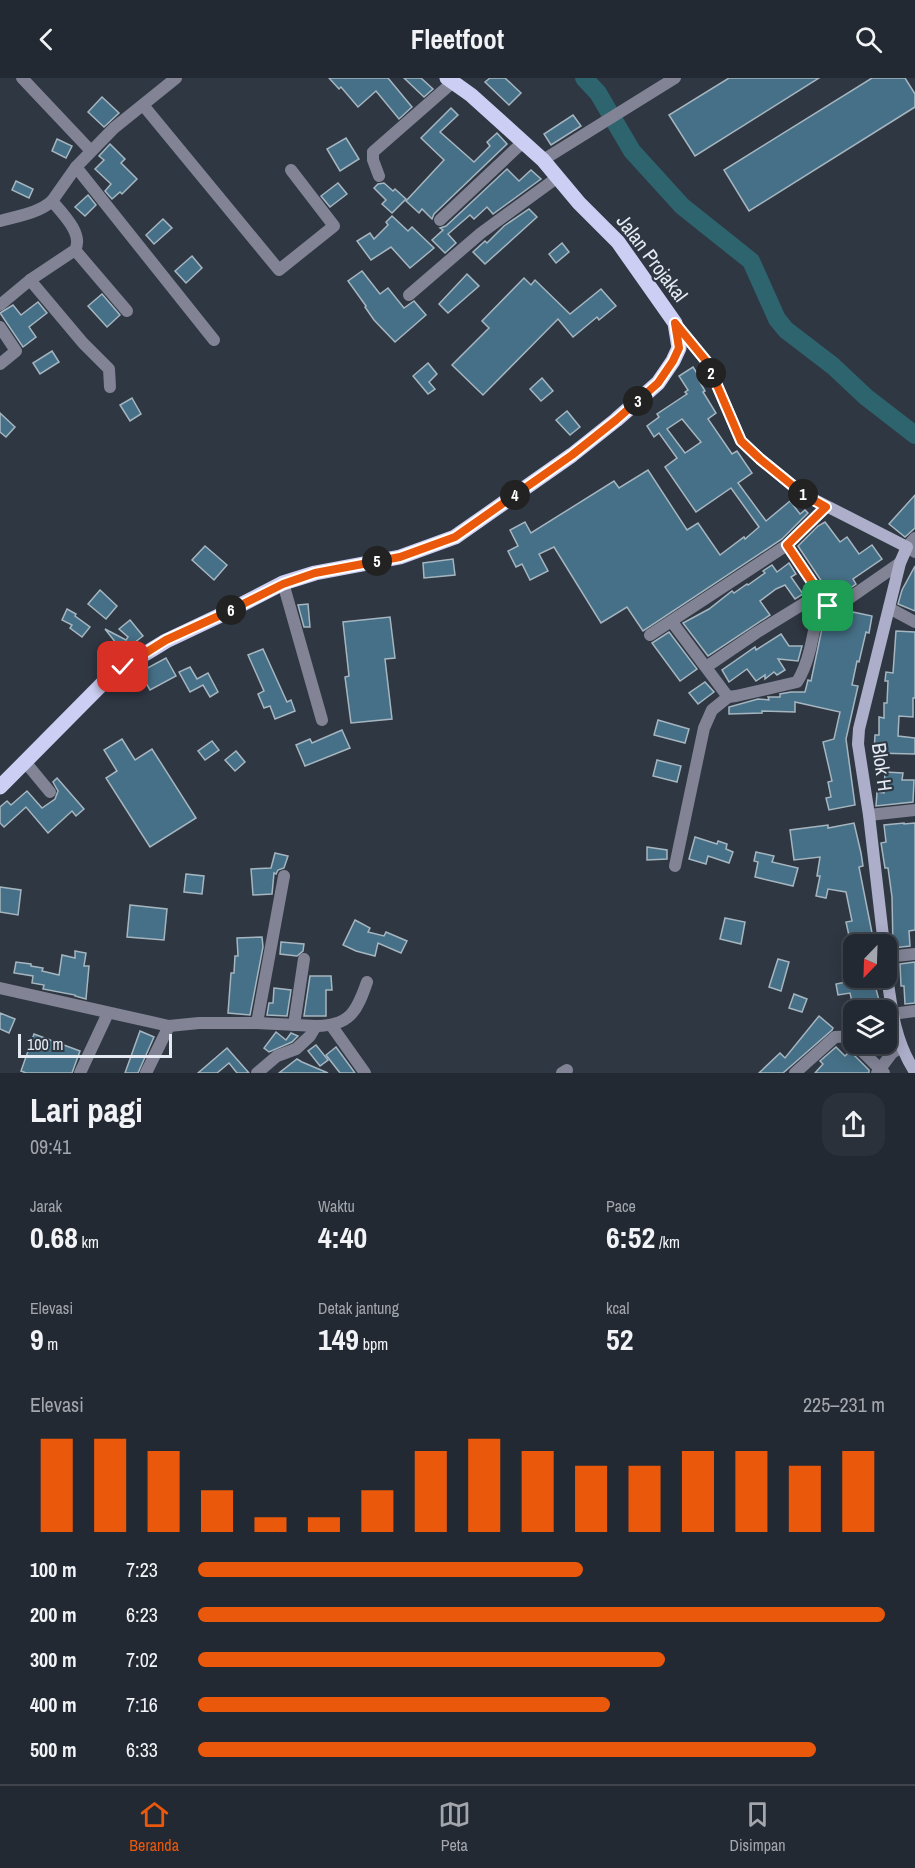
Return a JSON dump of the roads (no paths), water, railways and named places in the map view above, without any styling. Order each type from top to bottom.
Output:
[{"type":"main road","name":"Jalan Projakal","points":[[0,787],[117,671],[166,640],[283,584],[315,573],[400,557],[455,537],[572,455],[616,420],[658,383],[673,361],[679,348],[675,323],[618,242],[579,203],[543,160],[471,95],[450,80]]},
{"type":"street","points":[[22,78],[91,152]]},
{"type":"street","points":[[0,221],[46,206],[76,167],[114,128],[176,78]]},
{"type":"street","points":[[543,160],[675,78]]},
{"type":"street","points":[[379,176],[373,160],[373,152],[450,80]]},
{"type":"street","points":[[143,105],[279,270],[334,226],[291,170]]},
{"type":"street","points":[[440,220],[523,141]]},
{"type":"street","points":[[76,167],[214,340]]},
{"type":"street","points":[[409,295],[481,232],[558,177]]},
{"type":"street","points":[[0,306],[30,280],[75,250],[78,244],[77,236],[52,201]]},
{"type":"street","points":[[75,250],[127,311]]},
{"type":"street","points":[[30,280],[83,343],[109,369],[110,387]]},
{"type":"street","points":[[675,323],[707,362],[741,441],[760,459],[803,494],[826,507],[912,546]]},
{"type":"street","points":[[0,327],[16,351],[0,364]]},
{"type":"street","points":[[650,635],[787,545],[826,507]]},
{"type":"street","points":[[787,545],[828,606],[838,606],[900,563]]},
{"type":"street","name":"Blok H","points":[[883,934],[858,744],[859,729],[900,563],[912,546]]},
{"type":"street","points":[[283,584],[322,720]]},
{"type":"street","points":[[706,668],[756,633],[821,593]]},
{"type":"street","points":[[675,866],[704,728],[712,710],[728,697],[797,682],[802,675],[807,658],[821,593]]},
{"type":"street","points":[[890,608],[915,622]]},
{"type":"street","points":[[672,622],[728,697]]},
{"type":"street","points":[[26,763],[50,792]]},
{"type":"street","points":[[869,815],[915,810]]},
{"type":"street","points":[[257,1023],[284,876]]},
{"type":"street","points":[[897,956],[915,954]]},
{"type":"street","points":[[294,1025],[304,959]]},
{"type":"street","points":[[0,988],[169,1026],[199,1023],[257,1023],[316,1026],[340,1023],[358,1008],[367,982]]},
{"type":"street","points":[[897,1013],[915,1011]]},
{"type":"street","points":[[80,1073],[108,1013]]},
{"type":"street","points":[[331,1025],[364,1073]]},
{"type":"street","points":[[146,1073],[169,1026]]},
{"type":"street","points":[[256,1073],[277,1056],[296,1049],[310,1036],[316,1026]]},
{"type":"street","points":[[897,1032],[901,1047],[915,1072]]},
{"type":"street","points":[[795,1073],[835,1037],[843,1036]]},
{"type":"street","points":[[864,1054],[880,1072],[892,1053],[901,1047]]},
{"type":"waterway","points":[[584,78],[598,93],[632,151],[682,206],[751,261],[777,319],[786,330],[915,435]]}]
